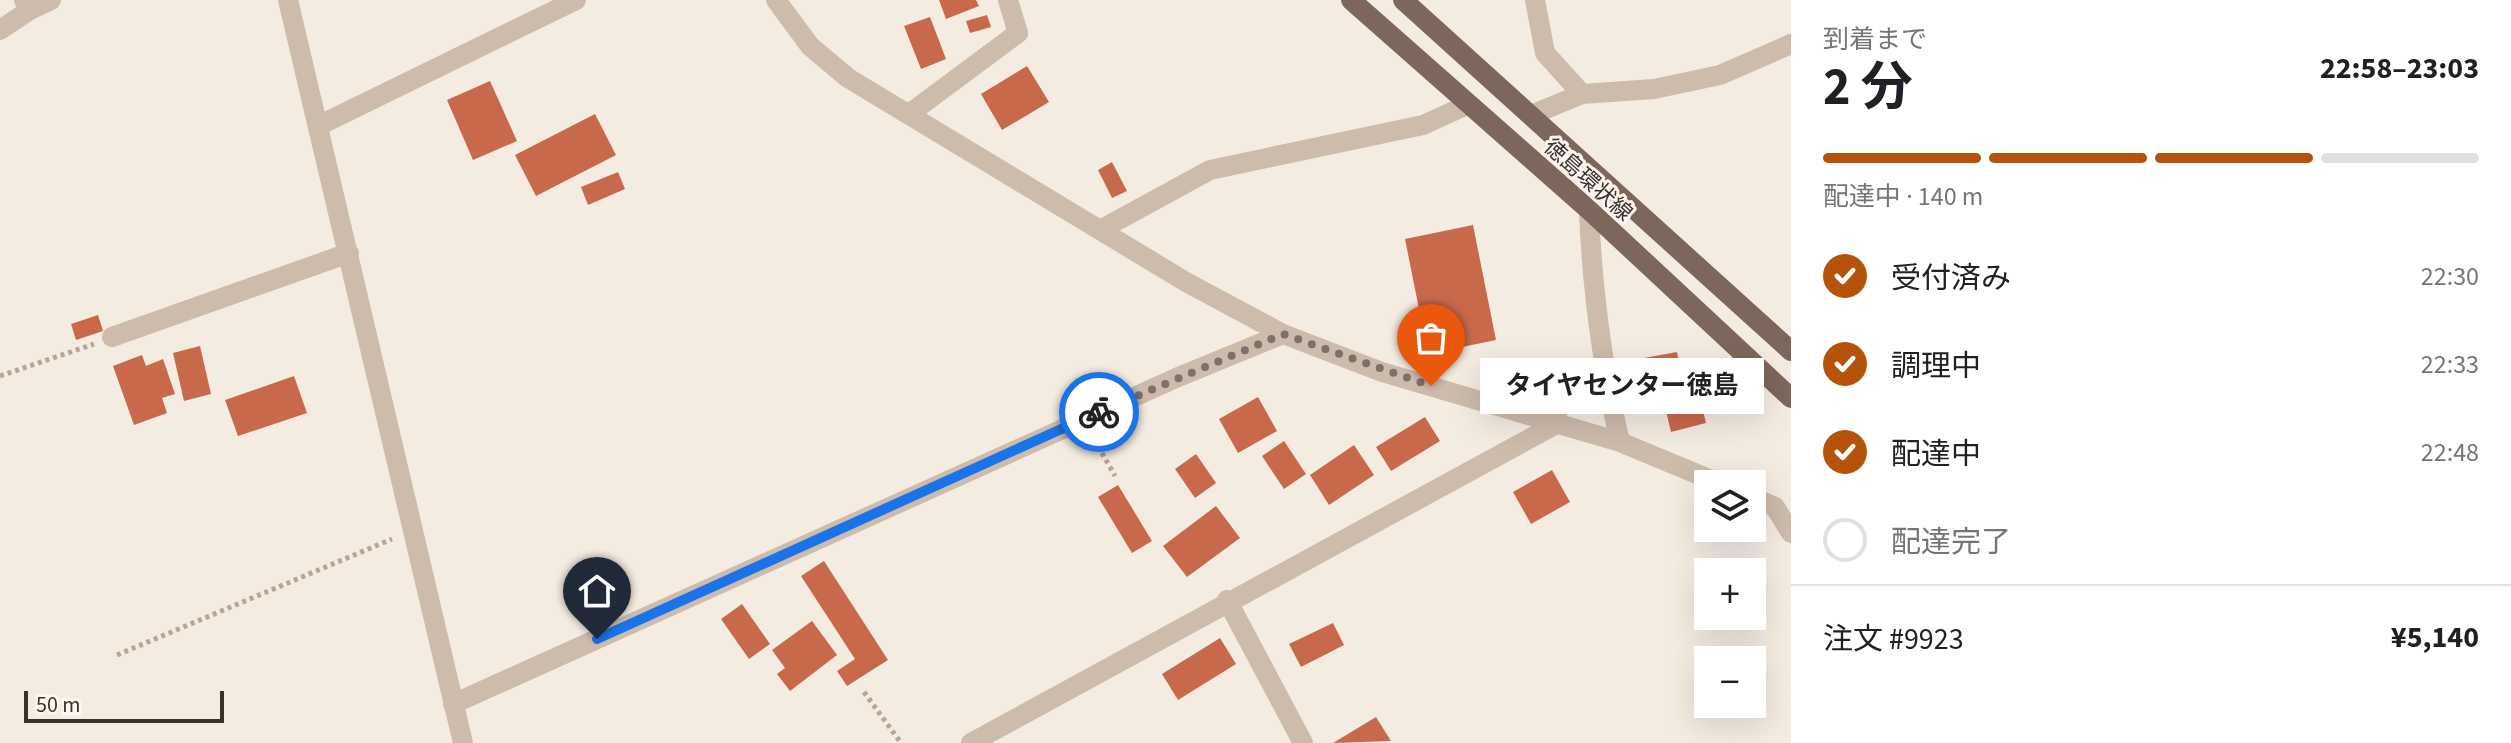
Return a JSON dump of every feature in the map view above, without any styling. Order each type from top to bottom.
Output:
[{"type":"main road","name":"徳島環状線","points":[[1351,0],[1589,210],[1791,398]]},
{"type":"main road","name":"徳島環状線","points":[[1403,0],[1791,351]]},
{"type":"street","points":[[0,30],[27,5],[51,0]]},
{"type":"street","points":[[288,0],[320,125],[463,743]]},
{"type":"street","points":[[320,125],[576,0]]},
{"type":"street","points":[[776,0],[810,46],[848,78],[1186,282],[1283,334],[1382,372],[1620,442],[1694,473]]},
{"type":"street","points":[[909,114],[1018,33],[1008,0]]},
{"type":"street","points":[[1535,0],[1545,53],[1582,94]]},
{"type":"street","points":[[1531,115],[1582,94],[1654,89],[1720,75],[1791,44]]},
{"type":"street","points":[[1100,230],[1210,170],[1423,125],[1467,105]]},
{"type":"street","points":[[1589,210],[1592,279],[1604,372],[1620,442]]},
{"type":"street","points":[[112,337],[349,253]]},
{"type":"street","points":[[453,704],[1083,420],[1283,334]]},
{"type":"street","points":[[971,743],[1227,600],[1449,486],[1560,422]]},
{"type":"street","points":[[1766,503],[1775,507],[1791,533]]},
{"type":"street","points":[[1227,600],[1303,743]]},
{"type":"path","points":[[0,376],[112,337]]},
{"type":"path","points":[[1083,420],[1115,476]]},
{"type":"path","points":[[117,655],[413,530]]},
{"type":"path","points":[[864,692],[901,743]]},
{"type":"building","points":[[939,0],[976,0],[979,6],[946,19]]},
{"type":"building","points":[[987,15],[991,27],[970,33],[966,21]]},
{"type":"building","points":[[930,17],[946,59],[921,69],[904,26]]},
{"type":"building","points":[[1027,66],[1049,102],[1002,130],[981,94]]},
{"type":"building","points":[[490,81],[517,141],[473,160],[447,100]]},
{"type":"building","points":[[595,114],[616,155],[536,196],[515,155]]},
{"type":"building","points":[[1112,162],[1127,191],[1112,198],[1098,170]]},
{"type":"building","points":[[618,172],[625,189],[588,205],[581,187]]},
{"type":"building","points":[[1473,225],[1496,340],[1428,354],[1405,239]]},
{"type":"building","points":[[98,315],[103,331],[76,340],[71,324]]},
{"type":"building","points":[[200,346],[211,394],[184,401],[173,353]]},
{"type":"building","points":[[1677,352],[1684,388],[1629,398],[1622,362]]},
{"type":"building","points":[[142,355],[146,366],[163,359],[175,394],[162,398],[167,413],[134,425],[113,366]]},
{"type":"building","points":[[294,376],[307,413],[238,436],[225,400]]},
{"type":"building","points":[[1258,397],[1277,431],[1238,453],[1219,419]]},
{"type":"building","points":[[1700,398],[1706,423],[1671,432],[1665,407]]},
{"type":"building","points":[[1425,417],[1440,441],[1391,471],[1376,447]]},
{"type":"building","points":[[1284,441],[1306,474],[1284,489],[1262,456]]},
{"type":"building","points":[[1354,445],[1374,475],[1329,505],[1310,475]]},
{"type":"building","points":[[1196,454],[1216,483],[1195,498],[1175,469]]},
{"type":"building","points":[[1552,470],[1570,502],[1531,524],[1513,492]]},
{"type":"building","points":[[1118,485],[1152,541],[1132,553],[1098,497]]},
{"type":"building","points":[[1216,506],[1240,538],[1187,577],[1163,546]]},
{"type":"building","points":[[824,561],[888,660],[847,686],[837,671],[855,659],[801,576]]},
{"type":"building","points":[[742,604],[770,644],[749,659],[721,619]]},
{"type":"building","points":[[812,621],[837,655],[790,691],[777,674],[785,668],[772,650]]},
{"type":"building","points":[[1333,623],[1344,645],[1301,667],[1289,644]]},
{"type":"building","points":[[1220,638],[1236,664],[1178,700],[1162,674]]},
{"type":"building","points":[[1376,717],[1391,741],[1333,743]]},
{"type":"way so far","points":[[1099,412],[1283,334],[1382,372],[1431,386]]},
{"type":"place","name":"タイヤセンター徳島","points":[[1431,386]]},
{"type":"route","points":[[597,639],[1099,412]]}]
